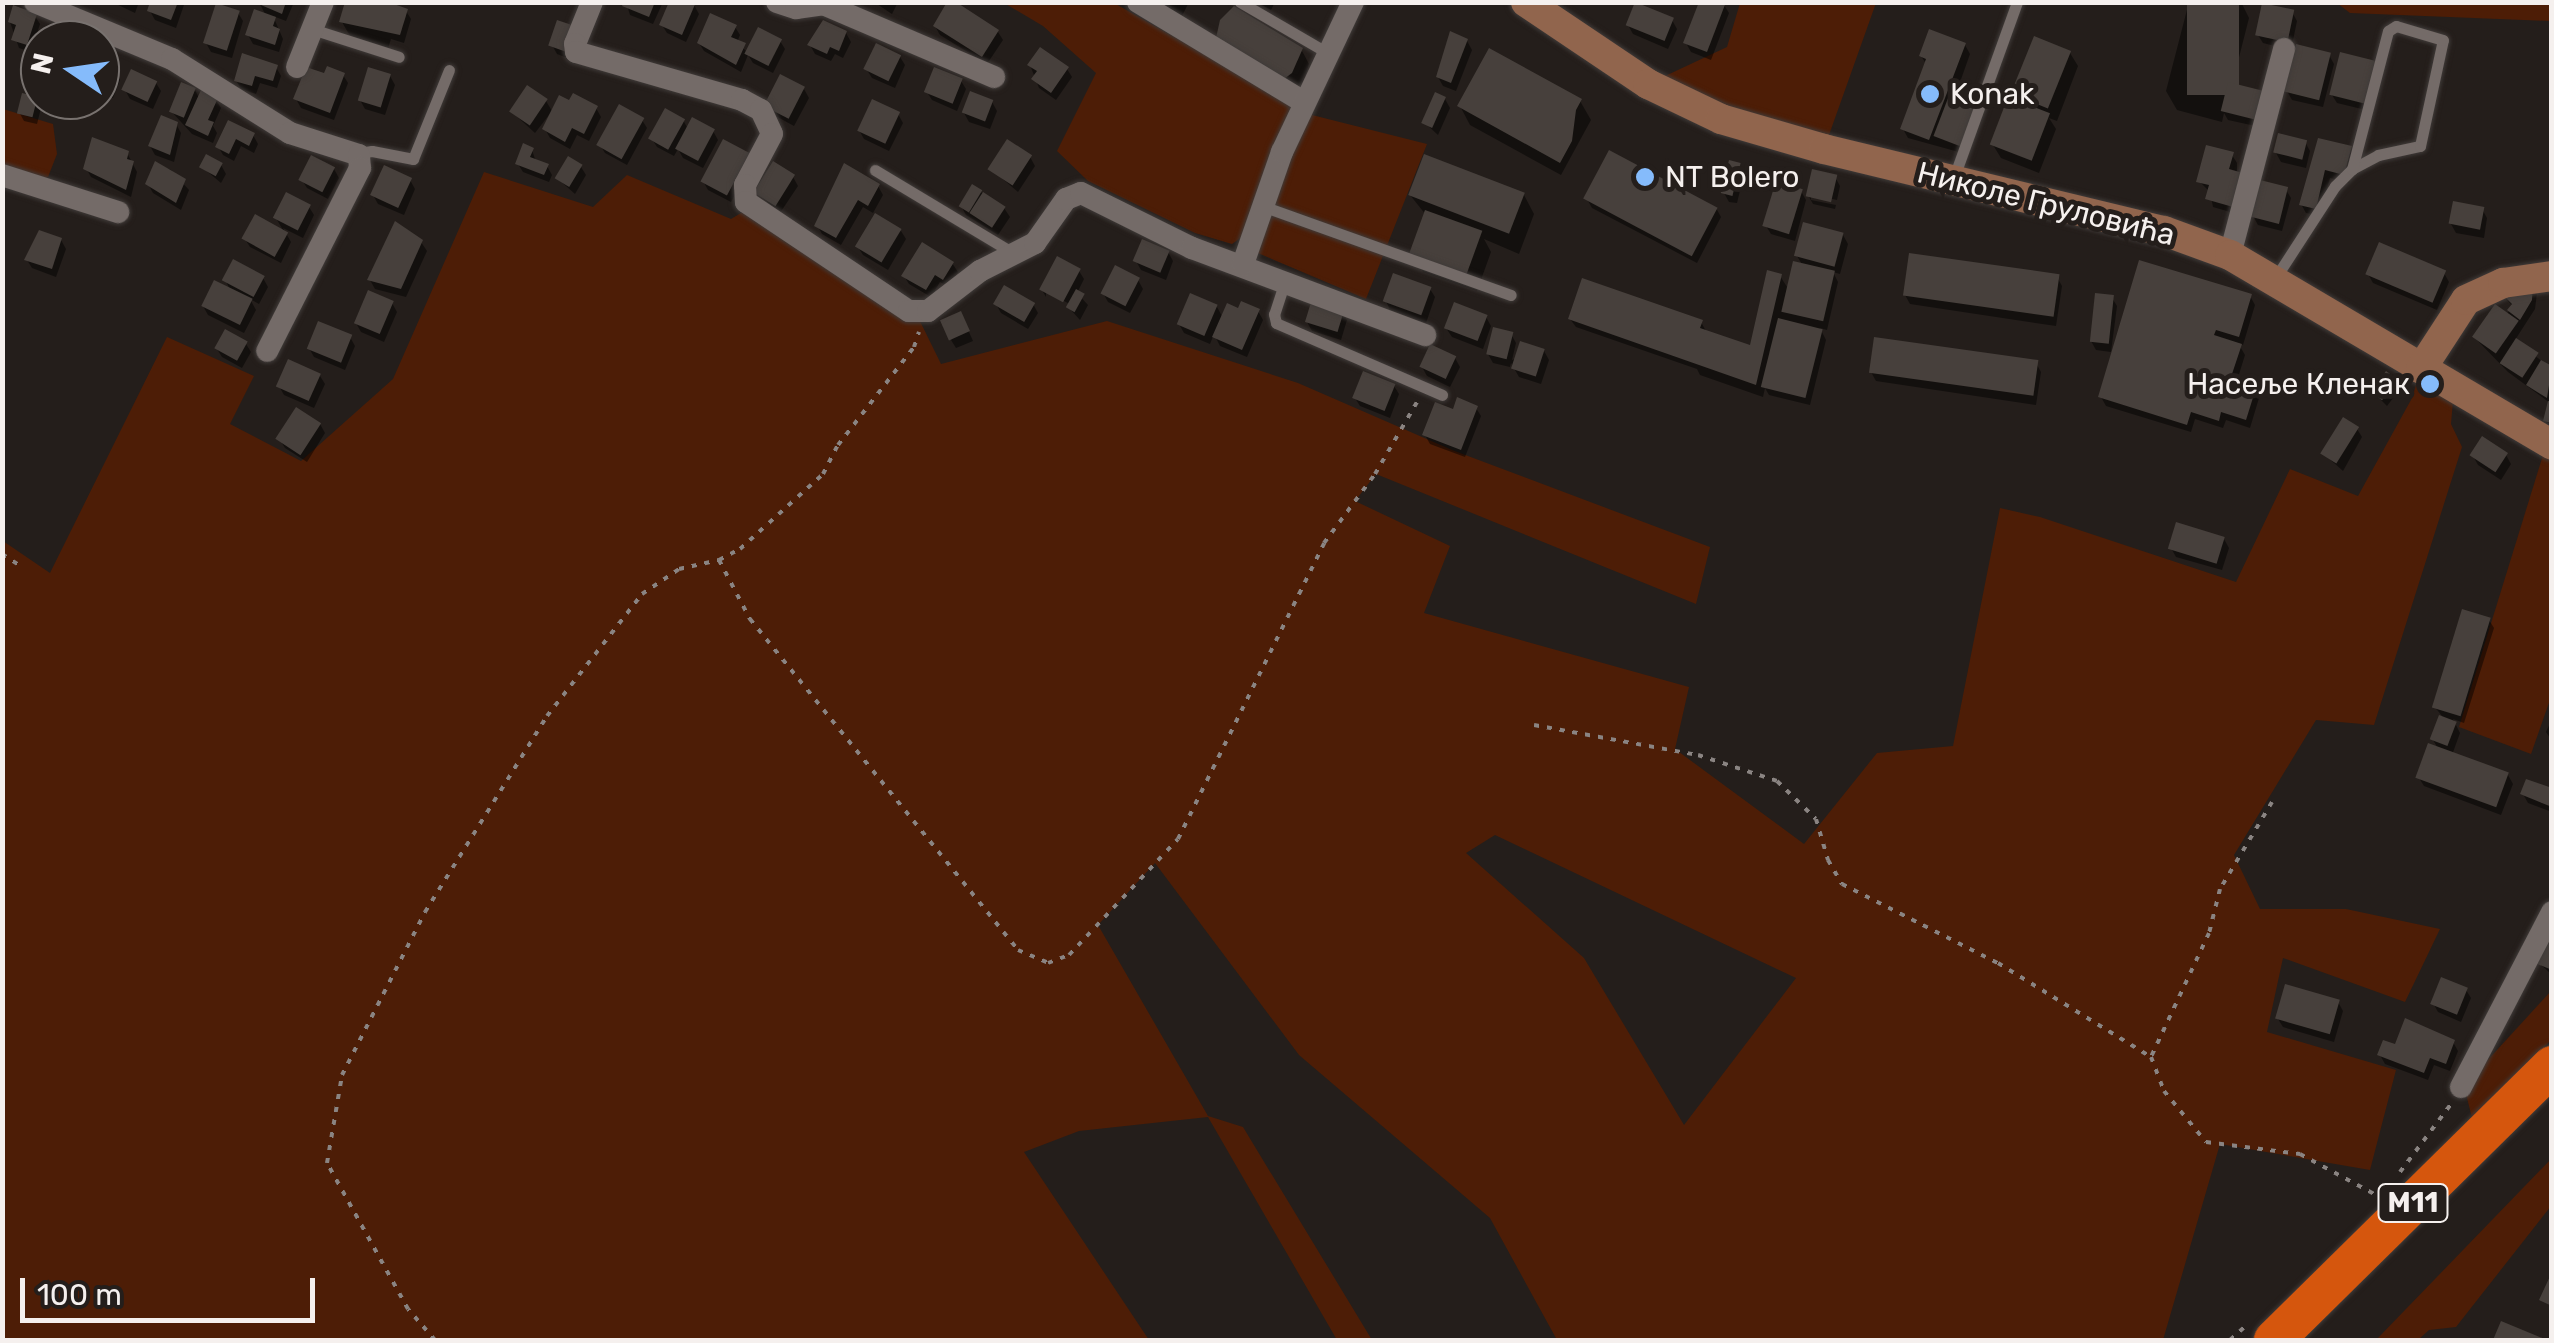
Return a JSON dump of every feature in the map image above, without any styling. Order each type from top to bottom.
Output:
[{"type":"highway","name":"M11","points":[[2266,1328],[2552,1066]]},
{"type":"highway","name":"M11","points":[[2312,1340],[2552,1102]]},
{"type":"street","points":[[35,2],[172,59],[290,133],[351,151],[360,168],[267,351]]},
{"type":"street","points":[[297,67],[323,2]]},
{"type":"street","points":[[592,2],[575,44],[576,52],[754,104],[772,127],[745,185],[746,202],[916,313],[940,303],[980,271],[1038,240],[1066,199],[1081,193],[1192,248],[1425,335]]},
{"type":"street","points":[[777,2],[796,8],[823,4],[994,76]]},
{"type":"street","points":[[1138,2],[1304,102]]},
{"type":"street","points":[[1242,264],[1275,168],[1354,2]]},
{"type":"street","name":"Николе Груловића","points":[[1526,2],[1648,84],[1696,109],[1751,129],[2164,230],[2230,255],[2552,444]]},
{"type":"street","points":[[2230,255],[2284,49]]},
{"type":"street","points":[[2,175],[118,212]]},
{"type":"street","points":[[2421,369],[2466,300],[2503,283],[2552,276]]},
{"type":"street","points":[[2461,1087],[2552,912]]},
{"type":"lane","points":[[1240,2],[1328,53]]},
{"type":"lane","points":[[1953,181],[2017,2]]},
{"type":"lane","points":[[2274,280],[2335,186],[2352,169],[2378,155],[2420,146],[2443,40],[2396,26],[2388,30],[2352,169]]},
{"type":"lane","points":[[312,28],[400,57]]},
{"type":"lane","points":[[351,151],[413,159],[449,70]]},
{"type":"lane","points":[[876,170],[1016,254]]},
{"type":"lane","points":[[1265,206],[1512,295]]},
{"type":"lane","points":[[1286,280],[1274,314],[1276,323],[1442,395]]},
{"type":"path","points":[[435,1340],[408,1310],[327,1164],[342,1075],[425,912],[546,716],[642,594],[679,568],[719,560],[740,549],[823,474],[838,444],[914,347],[919,333],[916,313]]},
{"type":"path","points":[[719,560],[750,619],[1018,950],[1048,963],[1069,955],[1178,839],[1324,543],[1375,474],[1425,388]]},
{"type":"path","points":[[2,554],[18,565]]},
{"type":"path","points":[[1534,726],[1698,755],[1778,781],[1816,818],[1828,860],[1842,884],[1998,963],[2150,1057],[2164,1092],[2206,1142],[2300,1154],[2378,1196],[2386,1188]]},
{"type":"path","points":[[2150,1057],[2209,934],[2220,889],[2272,802]]},
{"type":"path","points":[[2394,1179],[2461,1087]]},
{"type":"path","points":[[2230,1340],[2266,1328]]},
{"type":"shaded area","points":[[1004,3],[1114,3],[1312,115],[1427,144],[1366,299],[1246,248],[1246,234],[1232,244],[1195,233],[1088,181],[1057,151],[1096,73],[1043,26]]},
{"type":"shaded area","points":[[1740,3],[1876,3],[1824,149],[1648,84],[1727,47]]},
{"type":"shaded area","points":[[2337,3],[2551,3],[2551,21],[2350,13]]},
{"type":"shaded area","points":[[3,109],[20,114],[20,120],[53,124],[57,154],[48,177],[35,180],[3,169]]},
{"type":"shaded area","points":[[484,172],[593,207],[627,175],[731,219],[751,207],[916,313],[941,364],[1107,321],[1298,383],[1452,450],[1710,547],[1696,604],[1376,474],[1355,501],[1450,546],[1424,613],[1689,687],[1675,749],[1804,844],[1877,753],[1953,746],[2000,508],[2040,517],[2236,582],[2290,469],[2358,496],[2412,398],[2421,369],[2454,389],[2451,424],[2462,447],[2374,725],[2316,720],[2234,855],[2260,909],[2346,909],[2440,929],[2405,1002],[2283,958],[2267,1032],[2396,1070],[2370,1170],[2220,1144],[2163,1340],[1557,1340],[1490,1218],[1299,1055],[1155,863],[1098,925],[1208,1116],[1243,1127],[1372,1340],[1337,1340],[1208,1117],[1079,1131],[1024,1152],[1149,1340],[3,1340],[3,541],[50,573],[167,337],[254,376],[230,424],[301,461],[393,379]],"holes":[[[1495,835],[1796,978],[1684,1125],[1584,958],[1466,853]]]},
{"type":"shaded area","points":[[2547,442],[2552,445],[2551,697],[2531,754],[2459,727]]},
{"type":"shaded area","points":[[2551,991],[2551,1040],[2473,1122],[2464,1086]]},
{"type":"shaded area","points":[[2551,1159],[2551,1206],[2456,1327],[2429,1330],[2418,1340],[2376,1340]]},
{"type":"building","points":[[150,2],[178,2],[171,20],[147,11]]},
{"type":"building","points":[[254,2],[286,2],[282,14]]},
{"type":"building","points":[[345,2],[388,2],[408,9],[400,35],[339,22]]},
{"type":"building","points":[[624,2],[655,2],[649,17],[622,6]]},
{"type":"building","points":[[669,2],[696,2],[682,35],[659,25]]},
{"type":"building","points":[[947,2],[956,2],[999,30],[982,57],[933,26]]},
{"type":"building","points":[[1635,2],[1674,18],[1665,41],[1626,25]]},
{"type":"building","points":[[1699,2],[1726,2],[1707,52],[1683,43]]},
{"type":"building","points":[[2187,2],[2239,2],[2239,95],[2187,95]]},
{"type":"building","points":[[216,3],[240,11],[227,51],[203,43]]},
{"type":"building","points":[[2262,3],[2294,10],[2287,42],[2255,35]]},
{"type":"building","points":[[13,5],[37,14],[35,20],[20,20],[20,43],[11,40],[16,25],[8,22]]},
{"type":"building","points":[[1234,6],[1303,48],[1292,73],[1284,79],[1216,38],[1220,20]]},
{"type":"building","points":[[254,9],[276,17],[273,26],[280,29],[275,45],[245,35]]},
{"type":"building","points":[[710,13],[737,25],[731,37],[746,43],[736,65],[697,43]]},
{"type":"building","points":[[557,20],[574,26],[565,51],[548,46]]},
{"type":"building","points":[[823,20],[847,31],[839,51],[830,47],[827,54],[807,45]]},
{"type":"building","points":[[758,27],[782,39],[768,66],[744,54]]},
{"type":"building","name":"Konak","points":[[1929,29],[1966,43],[1929,140],[1900,129],[1926,59],[1919,56]]},
{"type":"building","points":[[1450,31],[1468,39],[1451,83],[1436,77]]},
{"type":"building","points":[[2034,36],[2071,51],[2048,108],[2011,93]]},
{"type":"building","points":[[876,43],[901,55],[888,81],[863,69]]},
{"type":"building","points":[[2296,44],[2331,53],[2319,100],[2284,92]]},
{"type":"building","points":[[1040,47],[1069,67],[1051,93],[1031,79],[1037,71],[1027,65]]},
{"type":"building","points":[[1489,48],[1582,99],[1576,110],[1572,141],[1560,163],[1457,106]]},
{"type":"building","points":[[2340,52],[2376,61],[2365,104],[2329,95]]},
{"type":"building","points":[[242,53],[278,65],[273,81],[255,76],[252,86],[234,81]]},
{"type":"building","points":[[327,66],[345,73],[330,113],[293,99],[306,67],[324,73]]},
{"type":"building","points":[[368,67],[391,74],[381,107],[358,100]]},
{"type":"building","points":[[934,67],[963,79],[953,104],[924,92]]},
{"type":"building","points":[[131,69],[157,81],[148,102],[121,90]]},
{"type":"building","points":[[780,74],[805,87],[789,119],[764,106]]},
{"type":"building","points":[[1955,80],[1983,91],[1962,147],[1933,136]]},
{"type":"building","points":[[181,82],[196,88],[184,118],[169,112]]},
{"type":"building","points":[[2228,82],[2263,91],[2256,120],[2221,111]]},
{"type":"building","points":[[527,85],[548,99],[530,126],[509,112]]},
{"type":"building","points":[[201,90],[218,98],[208,120],[214,122],[208,136],[185,125]]},
{"type":"building","points":[[970,91],[993,100],[985,121],[962,112]]},
{"type":"building","points":[[1435,92],[1446,97],[1432,128],[1421,123]]},
{"type":"building","points":[[573,93],[598,106],[584,134],[572,128],[565,142],[542,129],[559,95],[569,100]]},
{"type":"building","points":[[2008,97],[2050,113],[2032,161],[1990,145]]},
{"type":"building","points":[[872,99],[900,112],[885,144],[857,131]]},
{"type":"building","points":[[619,104],[644,118],[622,159],[596,145]]},
{"type":"building","points":[[665,108],[685,119],[668,150],[648,139]]},
{"type":"building","points":[[161,115],[178,122],[170,155],[148,146]]},
{"type":"building","points":[[692,117],[715,129],[698,161],[675,149]]},
{"type":"building","points":[[228,120],[255,133],[249,146],[236,139],[229,154],[215,147]]},
{"type":"building","points":[[2278,133],[2307,140],[2302,160],[2273,152]]},
{"type":"building","points":[[92,137],[129,151],[127,159],[134,161],[126,190],[83,169]]},
{"type":"building","points":[[2318,138],[2352,146],[2344,175],[2325,170],[2316,209],[2299,205]]},
{"type":"building","points":[[723,139],[749,153],[727,195],[700,181]]},
{"type":"building","points":[[1007,139],[1032,155],[1013,186],[987,169]]},
{"type":"building","points":[[523,143],[534,148],[530,157],[549,164],[544,175],[515,164]]},
{"type":"building","points":[[2206,145],[2234,152],[2229,169],[2243,173],[2233,207],[2205,199],[2209,185],[2196,182]]},
{"type":"building","points":[[1609,150],[1718,208],[1692,256],[1583,199]]},
{"type":"building","points":[[206,154],[223,163],[216,176],[199,167]]},
{"type":"building","points":[[1424,154],[1525,193],[1509,234],[1408,195]]},
{"type":"building","points":[[311,155],[335,167],[322,192],[298,180]]},
{"type":"building","points":[[568,156],[583,165],[569,187],[555,178]]},
{"type":"building","points":[[1729,160],[1741,163],[1732,196],[1721,193]]},
{"type":"building","points":[[155,161],[186,179],[176,203],[145,184]]},
{"type":"building","points":[[773,161],[795,175],[775,206],[753,192]]},
{"type":"building","points":[[844,163],[880,184],[868,206],[858,200],[836,238],[814,226]]},
{"type":"building","points":[[384,165],[412,178],[398,208],[370,195]]},
{"type":"building","points":[[1812,169],[1837,175],[1831,202],[1806,196]]},
{"type":"building","points":[[2260,180],[2288,187],[2279,224],[2251,217]]},
{"type":"building","points":[[1776,181],[1803,189],[1789,234],[1762,226]]},
{"type":"building","points":[[972,184],[982,190],[969,212],[959,206]]},
{"type":"building","points":[[286,192],[311,205],[298,231],[273,218]]},
{"type":"building","points":[[983,192],[1006,207],[992,228],[969,213]]},
{"type":"building","points":[[2453,201],[2484,207],[2480,230],[2449,224]]},
{"type":"building","points":[[1425,210],[1482,231],[1467,274],[1409,253]]},
{"type":"building","points":[[875,213],[902,229],[881,262],[855,246]]},
{"type":"building","points":[[255,214],[288,232],[275,257],[241,238]]},
{"type":"building","points":[[395,221],[423,240],[401,289],[367,280]]},
{"type":"building","points":[[1803,222],[1844,233],[1835,267],[1794,256]]},
{"type":"building","points":[[39,230],[62,238],[52,269],[24,260]]},
{"type":"building","points":[[1142,239],[1170,251],[1160,273],[1133,261]]},
{"type":"building","points":[[922,242],[954,262],[943,280],[935,275],[926,290],[901,276]]},
{"type":"building","points":[[2379,242],[2446,271],[2433,303],[2365,274]]},
{"type":"building","points":[[1909,253],[2060,274],[2054,317],[1903,296]]},
{"type":"building","points":[[1057,256],[1081,269],[1063,302],[1039,290]]},
{"type":"building","points":[[233,259],[265,276],[254,297],[222,280]]},
{"type":"building","points":[[2139,260],[2252,294],[2239,337],[2216,330],[2214,335],[2242,344],[2230,380],[2256,388],[2246,420],[2221,412],[2219,421],[2191,412],[2187,425],[2098,397]]},
{"type":"building","points":[[1793,261],[1835,271],[1823,321],[1781,312]]},
{"type":"building","points":[[1115,265],[1140,278],[1125,306],[1100,294]]},
{"type":"building","points":[[1767,270],[1782,274],[1756,385],[1568,319],[1582,278],[1703,320],[1700,328],[1750,345]]},
{"type":"building","points":[[1393,273],[1432,287],[1421,315],[1383,301]]},
{"type":"building","points":[[214,280],[253,299],[240,325],[201,306]]},
{"type":"building","points":[[2533,282],[2532,300],[2520,320],[2507,310],[2512,304],[2497,289]]},
{"type":"building","points":[[1004,285],[1035,303],[1024,322],[993,304]]},
{"type":"building","points":[[1076,289],[1085,294],[1075,312],[1066,307]]},
{"type":"building","points":[[368,290],[394,301],[380,334],[354,323]]},
{"type":"building","points":[[1190,293],[1218,305],[1204,336],[1177,324]]},
{"type":"building","points":[[2095,293],[2114,295],[2109,344],[2090,342]]},
{"type":"building","points":[[1312,299],[1345,309],[1337,332],[1305,322]]},
{"type":"building","points":[[1241,301],[1260,309],[1242,350],[1212,337],[1227,303],[1238,308]]},
{"type":"building","points":[[1454,302],[1488,315],[1478,341],[1444,328]]},
{"type":"building","points":[[2495,304],[2519,321],[2496,353],[2472,337]]},
{"type":"building","points":[[961,311],[970,331],[949,340],[940,320]]},
{"type":"building","points":[[1778,318],[1823,329],[1805,398],[1761,387]]},
{"type":"building","points":[[318,321],[352,335],[341,363],[307,349]]},
{"type":"building","points":[[1493,327],[1513,332],[1507,359],[1486,354]]},
{"type":"building","points":[[225,329],[248,342],[237,361],[214,348]]},
{"type":"building","points":[[1874,337],[2038,360],[2033,396],[1869,373]]},
{"type":"building","points":[[2516,338],[2539,353],[2522,378],[2500,363]]},
{"type":"building","points":[[1520,341],[1545,349],[1536,377],[1511,369]]},
{"type":"building","points":[[1430,344],[1456,356],[1446,379],[1419,367]]},
{"type":"building","points":[[288,359],[321,374],[309,401],[276,386]]},
{"type":"building","points":[[2541,360],[2552,366],[2547,398],[2526,385]]},
{"type":"building","points":[[1363,371],[1395,384],[1385,411],[1352,398]]},
{"type":"building","points":[[2386,371],[2397,379],[2382,400],[2371,392]]},
{"type":"building","points":[[1457,397],[1478,406],[1461,450],[1422,435],[1435,402],[1453,409]]},
{"type":"building","points":[[2548,401],[2552,402],[2552,423],[2543,421]]},
{"type":"building","points":[[296,407],[321,423],[300,455],[275,439]]},
{"type":"building","points":[[2343,417],[2359,427],[2336,464],[2320,453]]},
{"type":"building","points":[[2482,436],[2508,453],[2495,472],[2469,455]]},
{"type":"building","points":[[2176,522],[2225,537],[2217,564],[2168,549]]},
{"type":"building","points":[[2462,609],[2491,618],[2461,716],[2432,707]]},
{"type":"building","points":[[2439,715],[2457,722],[2447,746],[2430,739]]},
{"type":"building","points":[[2428,743],[2509,772],[2496,807],[2415,778]]},
{"type":"building","points":[[2526,779],[2552,788],[2552,807],[2520,794]]},
{"type":"building","points":[[2552,928],[2552,970],[2535,963]]},
{"type":"building","points":[[2441,977],[2468,988],[2457,1015],[2430,1004]]},
{"type":"building","points":[[2285,984],[2340,1000],[2330,1034],[2275,1019]]},
{"type":"building","points":[[2405,1018],[2455,1040],[2446,1064],[2430,1058],[2424,1073],[2377,1055],[2383,1040],[2395,1044]]},
{"type":"building","points":[[2552,1272],[2552,1306],[2539,1300]]},
{"type":"building","points":[[2501,1321],[2547,1340],[2493,1340]]},
{"type":"place","name":"Konak","points":[[1930,94]]},
{"type":"place","name":"NT Bolero","points":[[1645,177]]},
{"type":"place","name":"Насеље Кленак","points":[[2430,384]]}]
